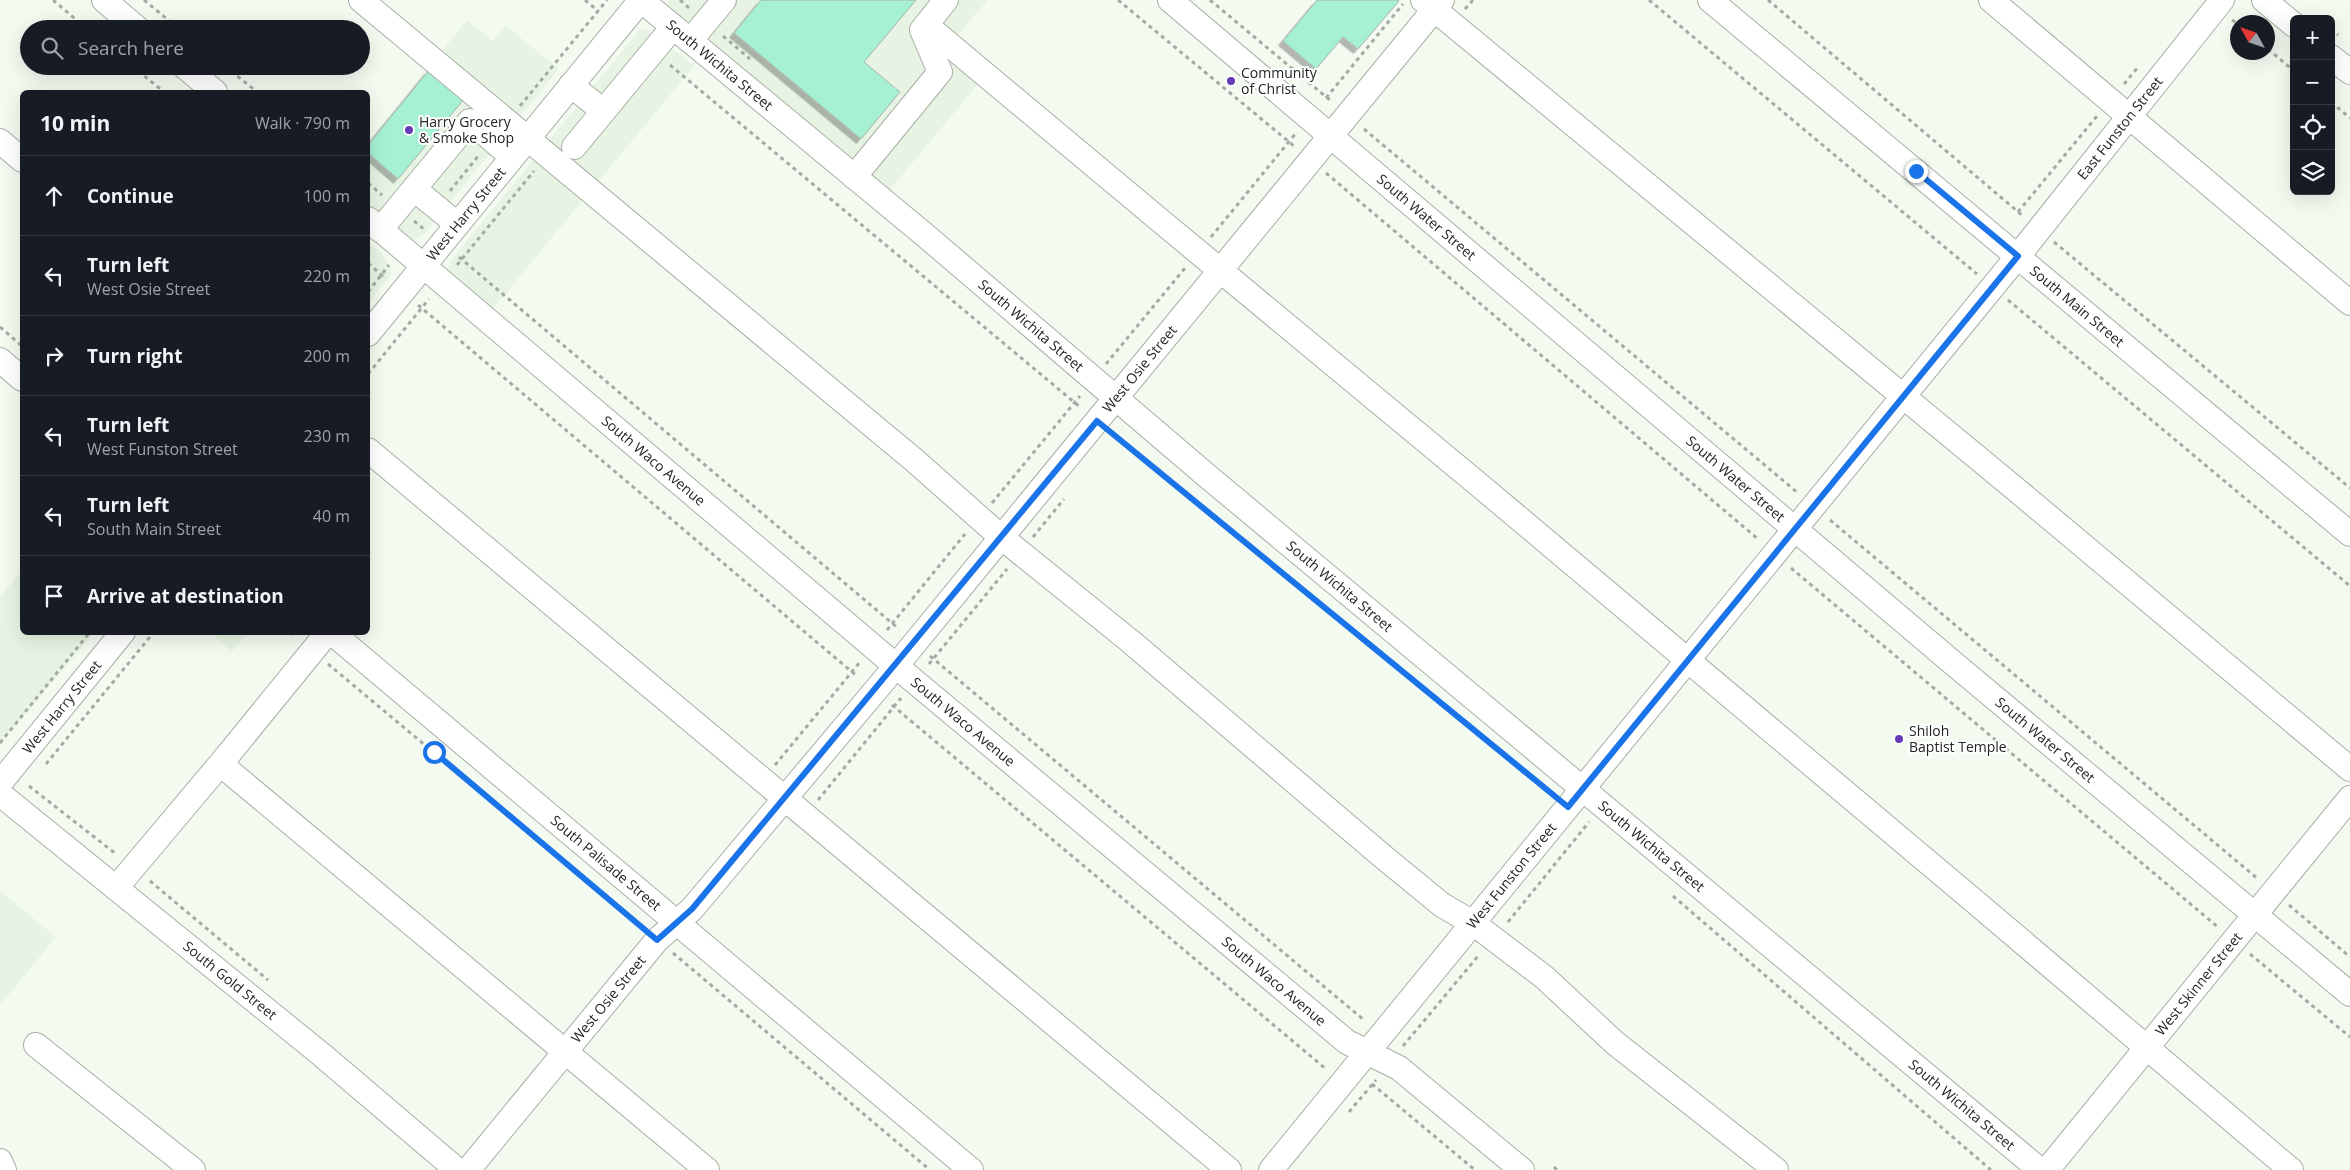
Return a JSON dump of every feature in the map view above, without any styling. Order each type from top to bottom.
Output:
[{"type":"street","points":[[104,0],[127,20]]},
{"type":"street","points":[[361,0],[519,148]]},
{"type":"street","name":"West Harry Street","points":[[370,332],[641,0]]},
{"type":"street","name":"South Wichita Street","points":[[641,0],[2040,1170]]},
{"type":"street","points":[[574,147],[653,51],[681,34],[724,0]]},
{"type":"street","points":[[854,177],[940,72],[922,30],[946,0]]},
{"type":"street","name":"South Water Street","points":[[1170,0],[1794,529],[2350,994]]},
{"type":"street","name":"South Main Street","points":[[1710,0],[2350,534]]},
{"type":"street","points":[[1991,0],[2350,302]]},
{"type":"street","name":"East Funston Street","points":[[2018,256],[2222,0]]},
{"type":"street","points":[[2264,0],[2290,22]]},
{"type":"street","points":[[1433,3],[2350,769]]},
{"type":"street","name":"West Osie Street","points":[[468,1170],[657,940],[692,909],[896,666],[1331,136],[1433,3]]},
{"type":"street","points":[[926,25],[1688,660],[2291,1170]]},
{"type":"street","points":[[2335,59],[2350,72]]},
{"type":"street","points":[[195,75],[213,90]]},
{"type":"street","points":[[571,85],[603,111]]},
{"type":"street","points":[[374,224],[414,189],[470,121],[519,148],[546,156],[914,460],[1001,537],[1130,641],[1442,905],[1473,923],[1544,977],[1615,1043],[1776,1170]]},
{"type":"street","points":[[0,141],[20,158]]},
{"type":"street","points":[[414,189],[457,224]]},
{"type":"street","name":"South Waco Avenue","points":[[374,224],[896,666],[1347,1042],[1398,1068],[1522,1170]]},
{"type":"street","name":"West Funston Street","points":[[1271,1170],[1568,807],[1591,795],[1688,660],[2018,256]]},
{"type":"street","points":[[0,360],[20,377]]},
{"type":"street","points":[[370,452],[1229,1170]]},
{"type":"street","name":"West Harry Street","points":[[0,782],[121,635]]},
{"type":"street","points":[[116,888],[326,635]]},
{"type":"street","name":"South Palisade Street","points":[[333,635],[971,1170]]},
{"type":"street","points":[[227,756],[224,768],[706,1170]]},
{"type":"street","name":"West Skinner Street","points":[[2047,1170],[2350,798]]},
{"type":"street","name":"South Gold Street","points":[[7,799],[322,1055],[458,1170]]},
{"type":"street","points":[[36,1045],[193,1170]]},
{"type":"street","points":[[0,1161],[4,1170]]},
{"type":"path","points":[[53,0],[77,20]]},
{"type":"path","points":[[144,0],[169,20]]},
{"type":"path","points":[[585,0],[598,10]]},
{"type":"path","points":[[680,0],[690,9]]},
{"type":"path","points":[[1118,0],[1311,160],[1774,553],[2350,1037]]},
{"type":"path","points":[[1210,0],[2350,956]]},
{"type":"path","points":[[1768,0],[2039,230],[2350,488]]},
{"type":"path","points":[[653,51],[1097,421],[1484,738]]},
{"type":"path","points":[[2275,55],[2290,68]]},
{"type":"path","points":[[143,75],[162,90]]},
{"type":"path","points":[[236,75],[255,90]]},
{"type":"path","points":[[2335,105],[2350,118]]},
{"type":"path","points":[[370,372],[546,156]]},
{"type":"path","points":[[422,309],[1329,1072],[1373,1084],[1475,1170]]},
{"type":"path","points":[[0,327],[20,344]]},
{"type":"path","points":[[0,742],[88,635]]},
{"type":"path","points":[[41,770],[152,635]]},
{"type":"path","points":[[294,635],[930,1170]]},
{"type":"path","points":[[7,799],[35,778]]},
{"type":"path","points":[[1343,1120],[1588,823],[1591,795]]},
{"type":"path","points":[[1568,807],[1595,828]]},
{"type":"path","points":[[1667,890],[1992,1170]]},
{"type":"shaded area","points":[[668,0],[988,0],[956,37],[979,83],[888,192],[670,11]]},
{"type":"shaded area","points":[[467,20],[493,41],[506,26],[559,69],[425,233],[417,239],[409,240],[370,211],[370,140]]},
{"type":"shaded area","points":[[647,29],[694,66],[490,312],[451,278],[448,268],[452,259],[639,31]]},
{"type":"shaded area","points":[[370,244],[384,256],[390,267],[391,275],[370,301]]},
{"type":"shaded area","points":[[20,572],[20,635],[92,635],[0,744],[0,597]]},
{"type":"shaded area","points":[[213,635],[245,635],[232,651]]},
{"type":"shaded area","points":[[0,891],[56,937],[0,1005]]},
{"type":"building","points":[[761,0],[916,0],[864,62],[900,92],[861,139],[734,33]]},
{"type":"building","points":[[1317,0],[1399,1],[1358,49],[1343,37],[1316,69],[1283,41]]},
{"type":"building","points":[[429,70],[464,99],[398,179],[370,155],[370,143]]},
{"type":"place","name":"Community of Christ","points":[[1231,81]]},
{"type":"place","name":"Harry Grocery & Smoke Shop","points":[[409,130]]},
{"type":"place","name":"Shiloh Baptist Temple","points":[[1899,739]]},
{"type":"route","points":[[434,752],[657,940],[692,909],[896,666],[1097,421],[1568,807],[2018,256],[1916,171]]}]
